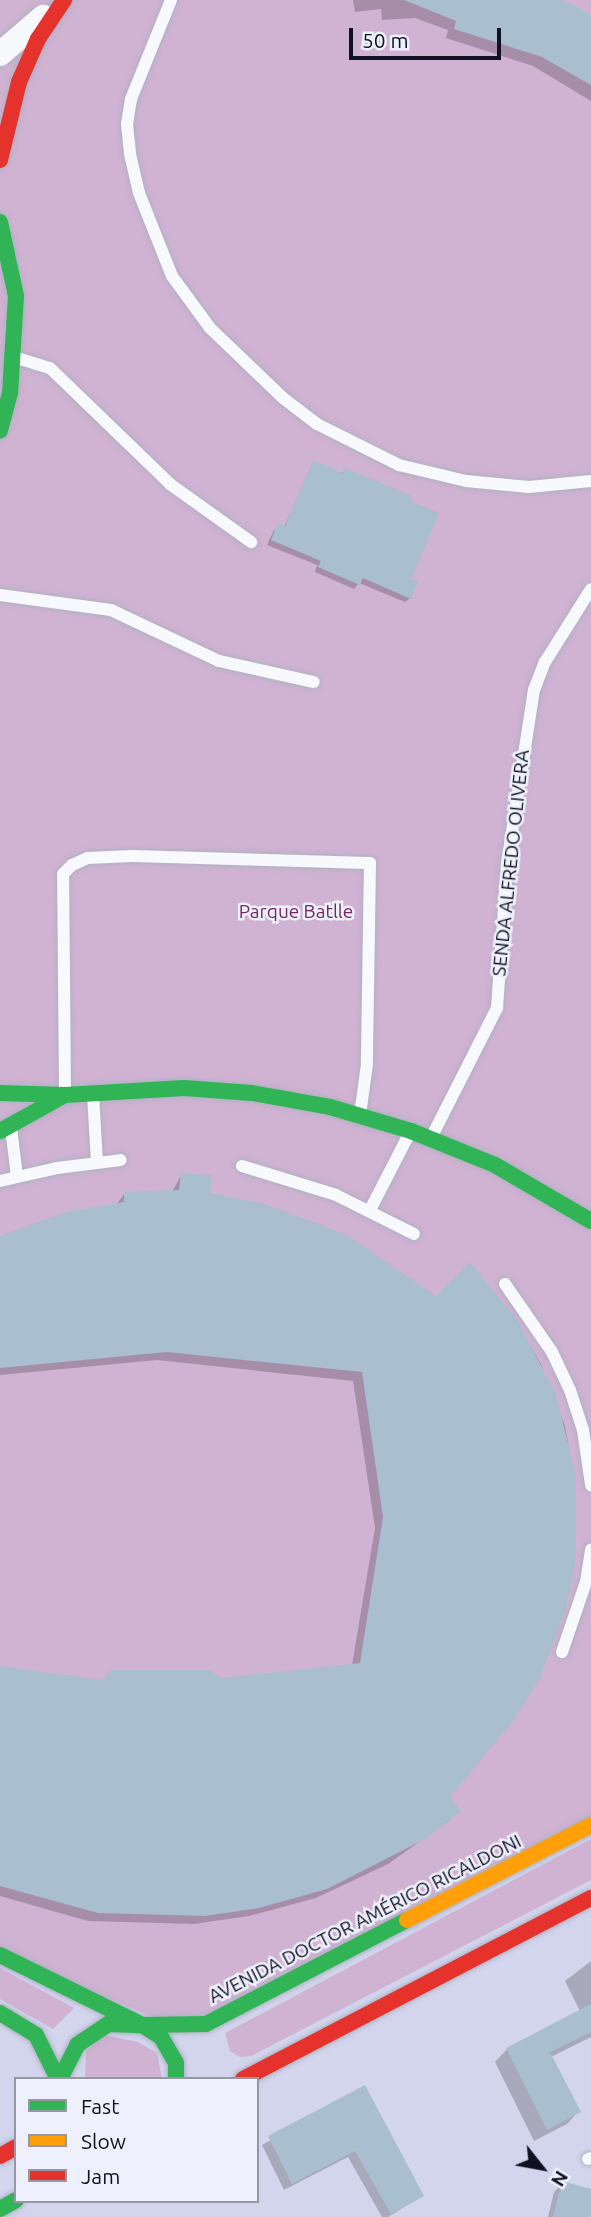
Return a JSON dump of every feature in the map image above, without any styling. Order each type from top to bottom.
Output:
[{"type":"street","points":[[0,54],[63,0]]},
{"type":"street","points":[[0,160],[19,82],[38,39],[63,0]]},
{"type":"street","points":[[0,222],[16,296],[15,358],[0,431]]},
{"type":"street","points":[[0,1093],[65,1095],[93,1091],[184,1088],[252,1093],[360,1116],[411,1131],[495,1165],[591,1221]]},
{"type":"street","points":[[6,1129],[65,1095]]},
{"type":"street","name":"AVENIDA DOCTOR AMÉRICO RICALDONI","points":[[0,1955],[142,2025],[181,2028],[206,2024],[238,2010],[591,1825]]},
{"type":"street","points":[[247,2077],[591,1899]]},
{"type":"street","points":[[0,2013],[36,2035],[58,2077]]},
{"type":"street","points":[[60,2077],[77,2045],[95,2029],[142,2025],[168,2045],[176,2077]]},
{"type":"lane","points":[[171,0],[131,99],[127,124],[130,154],[139,193],[172,276],[210,328],[283,398],[317,424],[399,465],[466,481],[529,487],[591,481]]},
{"type":"lane","points":[[15,358],[50,368],[170,484],[251,542]]},
{"type":"lane","name":"SENDA ALFREDO OLIVERA","points":[[431,1139],[497,1008],[507,864],[534,690],[545,662],[591,589]]},
{"type":"lane","points":[[0,594],[111,610],[219,661],[314,682]]},
{"type":"lane","points":[[65,1095],[63,874],[72,865],[88,858],[131,856],[370,863],[367,1064],[360,1116]]},
{"type":"lane","points":[[93,1091],[97,1161]]},
{"type":"lane","points":[[6,1129],[17,1176]]},
{"type":"lane","points":[[370,1210],[411,1131]]},
{"type":"lane","points":[[0,1181],[97,1161],[121,1160]]},
{"type":"lane","points":[[242,1166],[296,1180],[370,1210],[414,1234]]},
{"type":"lane","points":[[505,1284],[545,1340],[570,1390],[591,1476]]},
{"type":"lane","points":[[562,1653],[586,1582],[591,1549]]},
{"type":"green space","name":"Parque Batlle","points":[[0,0],[591,0],[591,1825],[181,2028],[0,1955]]},
{"type":"green space","points":[[591,1839],[591,1880],[251,2056],[240,2057],[230,2051],[225,2033]]},
{"type":"green space","points":[[0,1968],[74,2008],[53,2029],[0,1999]]},
{"type":"green space","points":[[105,2035],[138,2042],[157,2053],[162,2077],[85,2077],[86,2051]]},
{"type":"building","points":[[404,0],[561,0],[575,6],[591,15],[591,85],[542,57],[454,29],[456,21]]},
{"type":"building","points":[[313,460],[343,473],[345,468],[412,496],[410,501],[439,513],[411,579],[418,582],[411,599],[363,578],[360,585],[318,567],[321,561],[271,540],[278,523],[285,526]]},
{"type":"building","points":[[181,1173],[212,1175],[210,1193],[265,1204],[345,1234],[436,1296],[470,1262],[516,1318],[556,1394],[576,1476],[576,1559],[566,1608],[540,1678],[514,1720],[450,1797],[461,1811],[425,1839],[327,1889],[259,1908],[205,1916],[98,1913],[0,1886],[0,1666],[103,1680],[111,1670],[209,1670],[221,1678],[360,1663],[383,1517],[362,1372],[167,1352],[0,1368],[0,1236],[70,1211],[124,1202],[124,1192],[179,1190]]},
{"type":"building","points":[[591,2004],[591,2032],[550,2052],[581,2112],[547,2130],[506,2048]]},
{"type":"building","points":[[365,2085],[424,2196],[391,2214],[355,2151],[292,2184],[268,2136]]},
{"type":"building","points":[[562,2181],[591,2189],[591,2217],[553,2217]]},
{"type":"traffic: fast","points":[[0,222],[16,296],[10,393],[0,431]]},
{"type":"traffic: fast","points":[[0,1093],[65,1095],[184,1088],[252,1093],[330,1107],[411,1131],[495,1165],[591,1221]]},
{"type":"traffic: fast","points":[[0,1131],[65,1095]]},
{"type":"traffic: fast","points":[[0,1955],[142,2025],[206,2024],[407,1920]]},
{"type":"traffic: fast","points":[[0,2013],[36,2035],[57,2077]]},
{"type":"traffic: fast","points":[[61,2077],[77,2045],[108,2024],[142,2025],[161,2037],[176,2063],[176,2077]]},
{"type":"traffic: fast","points":[[0,2209],[14,2201]]},
{"type":"traffic: slow","points":[[407,1920],[591,1825]]},
{"type":"traffic: jam","points":[[0,160],[19,82],[38,39],[64,0]]},
{"type":"traffic: jam","points":[[247,2077],[591,1898]]},
{"type":"traffic: jam","points":[[0,2156],[14,2148]]}]
